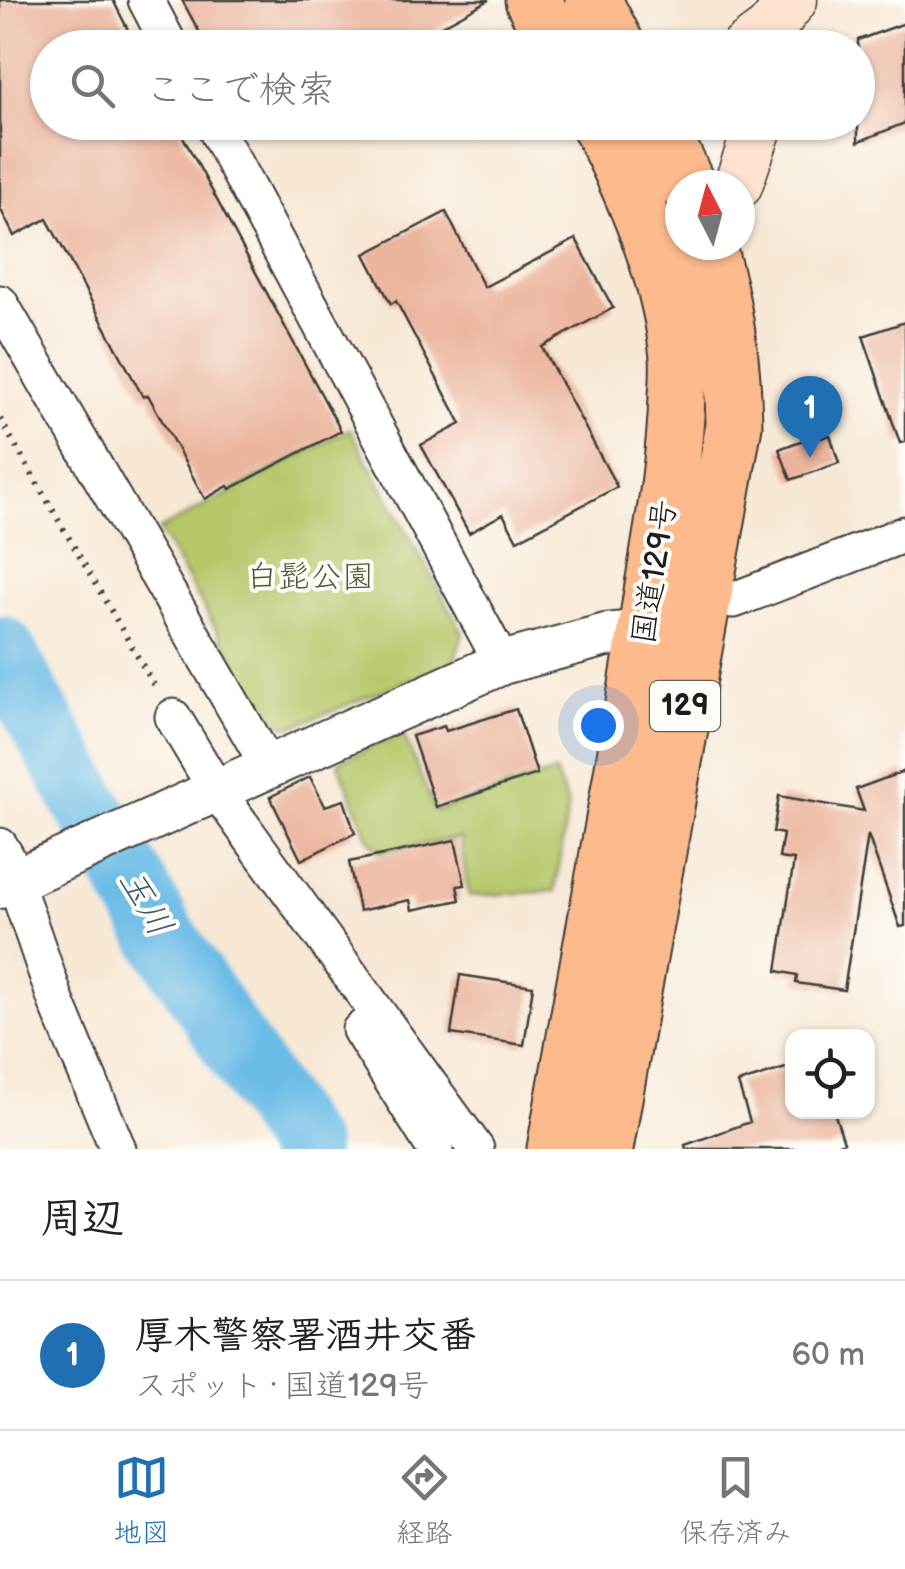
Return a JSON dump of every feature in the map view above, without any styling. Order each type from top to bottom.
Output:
[{"type":"highway","points":[[534,0],[549,30]]},
{"type":"highway","name":"国道129号","points":[[555,1149],[673,458],[678,359],[663,284],[644,220],[607,140]]},
{"type":"highway","points":[[666,140],[680,170]]},
{"type":"highway","name":"国道129号","points":[[604,1149],[734,425],[733,370],[715,260]]},
{"type":"main road","points":[[769,30],[794,0]]},
{"type":"main road","points":[[786,30],[794,0]]},
{"type":"main road","points":[[743,170],[754,140]]},
{"type":"main road","points":[[678,359],[710,260]]},
{"type":"street","points":[[146,0],[162,30]]},
{"type":"street","points":[[222,140],[502,663]]},
{"type":"street","points":[[0,303],[269,767]]},
{"type":"street","points":[[704,597],[734,600],[905,534]]},
{"type":"street","points":[[118,1149],[56,1002],[13,871],[208,795],[502,663],[606,634],[646,632]]},
{"type":"street","points":[[172,718],[208,795],[380,1016],[476,1149]]},
{"type":"street","points":[[380,1016],[360,1030],[435,1149]]},
{"type":"path","points":[[0,419],[172,718]]},
{"type":"green space","name":"白髭公園","points":[[350,429],[463,633],[454,662],[292,727],[269,721],[159,530]]},
{"type":"green space","points":[[403,733],[435,811],[555,772],[568,806],[555,891],[469,896],[460,838],[379,852],[369,839],[338,762]]},
{"type":"building","points":[[0,0],[113,0],[128,30],[30,30],[30,140],[185,140],[341,431],[205,499],[148,395],[143,397],[47,219],[14,236],[0,208]]},
{"type":"building","points":[[182,0],[489,0],[434,30],[198,30]]},
{"type":"building","points":[[905,23],[905,123],[875,135],[875,34]]},
{"type":"building","points":[[446,212],[484,287],[576,239],[613,308],[542,347],[617,487],[517,540],[503,514],[469,533],[421,445],[461,424],[396,301],[391,304],[365,254]]},
{"type":"building","points":[[905,322],[905,442],[900,443],[863,336]]},
{"type":"building","points":[[830,435],[839,463],[791,480],[779,449],[814,436],[815,440]]},
{"type":"building","points":[[516,709],[537,774],[436,807],[412,736],[444,726],[446,731]]},
{"type":"building","points":[[905,771],[905,926],[900,927],[868,835],[844,990],[796,983],[797,975],[777,971],[794,860],[779,858],[783,834],[773,832],[779,796],[864,811],[856,789]]},
{"type":"building","points":[[310,777],[325,806],[344,800],[355,833],[301,860],[270,797]]},
{"type":"building","points":[[455,840],[465,885],[457,886],[460,900],[412,910],[410,900],[359,911],[349,862]]},
{"type":"building","points":[[460,975],[533,986],[524,1045],[451,1034]]},
{"type":"building","points":[[785,1068],[785,1119],[836,1119],[844,1142],[826,1149],[686,1149],[685,1145],[750,1122],[738,1083]]},
{"type":"waterway","name":"玉川","points":[[0,649],[158,928],[303,1149]]},
{"type":"place","name":"厚木警察署酒井交番","points":[[810,458]]}]
